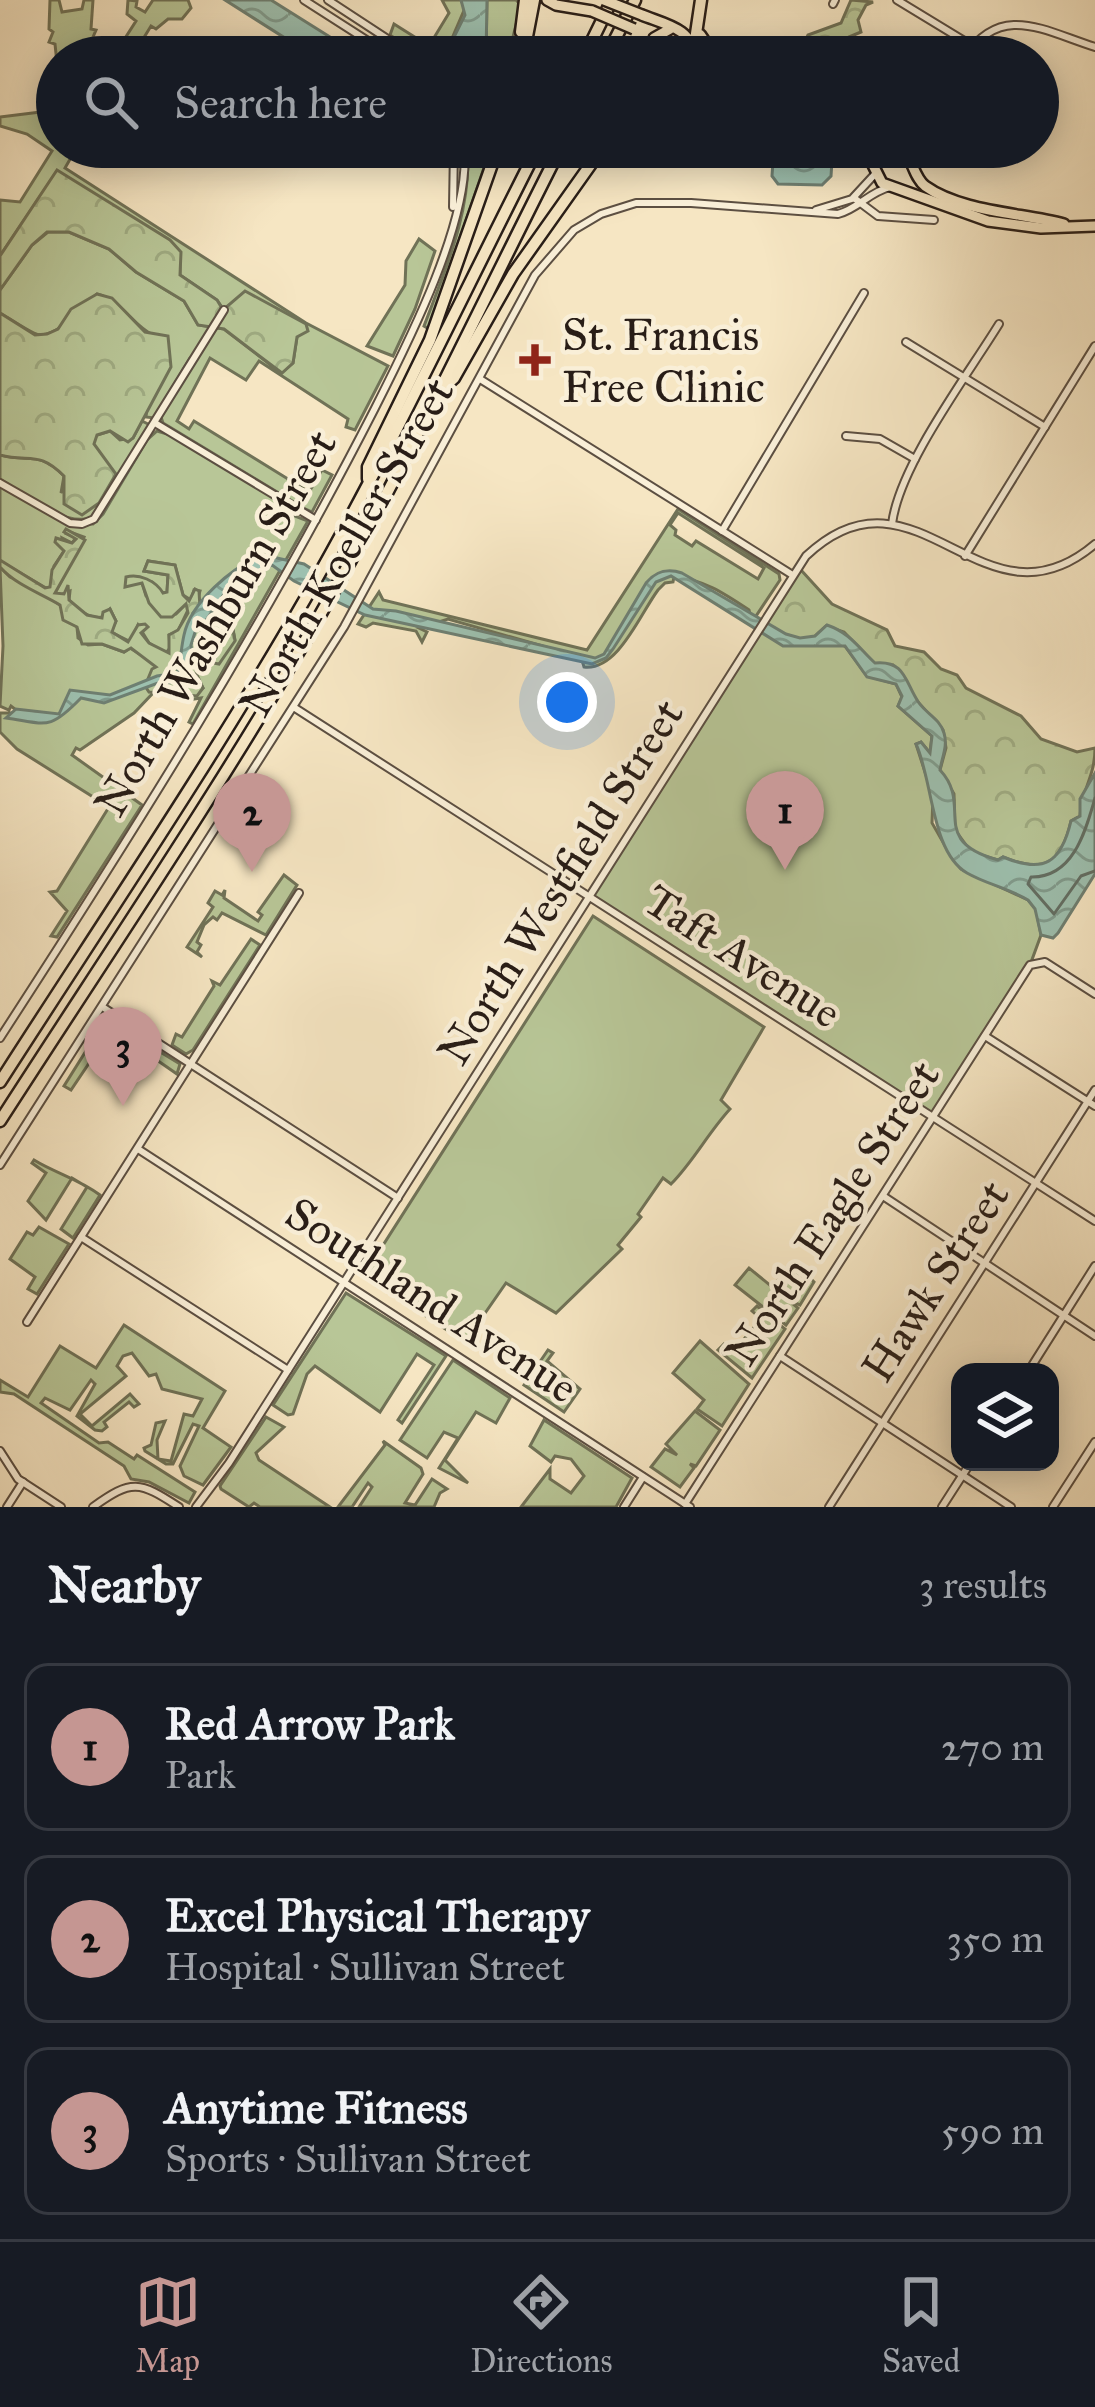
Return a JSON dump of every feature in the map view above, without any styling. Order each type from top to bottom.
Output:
[{"type":"highway","points":[[522,36],[525,0]]},
{"type":"highway","points":[[526,36],[534,0]]},
{"type":"highway","points":[[593,36],[608,0]]},
{"type":"highway","points":[[617,36],[635,0]]},
{"type":"highway","points":[[697,36],[701,0]]},
{"type":"highway","points":[[698,30],[702,36]]},
{"type":"highway","points":[[369,483],[368,467],[448,297],[491,168]]},
{"type":"highway","points":[[0,1082],[213,751],[309,592],[527,168]]},
{"type":"highway","points":[[0,1120],[328,602],[551,168]]},
{"type":"highway","points":[[440,391],[454,378],[513,274],[588,168]]},
{"type":"main road","points":[[547,0],[592,10],[634,29],[639,36]]},
{"type":"main road","points":[[608,0],[686,36]]},
{"type":"main road","points":[[657,36],[670,28]]},
{"type":"main road","points":[[874,168],[893,187],[988,220],[1041,228],[1095,226]]},
{"type":"main road","points":[[876,172],[877,168]]},
{"type":"main road","points":[[893,187],[910,178],[911,168]]},
{"type":"main road","points":[[914,168],[922,183],[946,195],[991,210],[1070,226]]},
{"type":"street","points":[[304,0],[360,36]]},
{"type":"street","points":[[328,0],[383,36]]},
{"type":"street","points":[[897,0],[956,36]]},
{"type":"street","points":[[983,36],[992,28],[1012,23],[1057,36]]},
{"type":"street","points":[[1059,37],[1095,47]]},
{"type":"street","name":"North Washburn Street","points":[[452,223],[453,168]]},
{"type":"street","name":"North Washburn Street","points":[[0,1038],[201,724],[296,558],[416,325],[452,223],[465,168]]},
{"type":"street","points":[[876,172],[857,201],[878,216],[934,220]]},
{"type":"street","name":"North Koeller Street","points":[[0,1166],[295,708],[363,596],[540,267],[566,237],[601,214],[636,203],[815,210],[893,187]]},
{"type":"street","points":[[908,218],[909,207]]},
{"type":"street","points":[[722,531],[864,293]]},
{"type":"street","points":[[0,483],[70,523],[88,522],[99,514],[224,310]]},
{"type":"street","points":[[999,324],[899,490],[892,524],[923,531],[996,569],[1033,572],[1069,562],[1095,544]]},
{"type":"street","points":[[906,342],[1045,427]]},
{"type":"street","points":[[965,556],[1095,346]]},
{"type":"street","points":[[480,379],[791,574]]},
{"type":"street","points":[[154,422],[316,520]]},
{"type":"street","points":[[846,436],[880,439],[916,459]]},
{"type":"street","name":"North Westfield Street","points":[[196,1507],[229,1463],[590,897],[791,574],[812,549],[836,534],[892,524]]},
{"type":"street","name":"Taft Avenue","points":[[295,708],[1095,1221]]},
{"type":"street","points":[[27,1322],[299,892]]},
{"type":"street","name":"North Eagle Street","points":[[687,1505],[1030,965],[1045,962],[1095,994]]},
{"type":"street","points":[[103,1008],[398,1198]]},
{"type":"street","points":[[985,1036],[1091,1104]]},
{"type":"street","name":"Hawk Street","points":[[829,1507],[1091,1104],[1095,1090]]},
{"type":"street","name":"Southland Avenue","points":[[138,1148],[687,1505]]},
{"type":"street","points":[[883,1196],[1095,1336]]},
{"type":"street","points":[[81,1237],[288,1370]]},
{"type":"street","points":[[1034,1363],[1095,1266]]},
{"type":"street","points":[[781,1356],[1011,1507]]},
{"type":"street","points":[[1053,1507],[1095,1442]]},
{"type":"street","points":[[0,1451],[23,1482],[62,1507]]},
{"type":"street","points":[[942,1507],[964,1471]]},
{"type":"street","points":[[623,1507],[643,1477]]},
{"type":"street","points":[[7,1507],[23,1482]]},
{"type":"street","points":[[93,1507],[121,1488],[136,1485],[179,1507]]},
{"type":"green space","points":[[50,0],[59,0],[62,12],[82,9],[84,0],[93,0],[93,36],[51,36]]},
{"type":"green space","points":[[128,0],[137,1],[136,7],[145,12],[153,0],[188,0],[191,8],[182,19],[168,19],[156,29],[151,26],[145,36],[126,36],[136,21],[127,14]]},
{"type":"green space","points":[[442,0],[461,0],[465,8],[453,36],[435,36],[449,13]]},
{"type":"green space","points":[[487,0],[516,0],[521,5],[513,36],[486,36]]},
{"type":"green space","points":[[851,0],[873,2],[858,20],[861,32],[808,36],[841,23]]},
{"type":"green space","points":[[394,24],[413,36],[391,36]]},
{"type":"green space","points":[[36,113],[36,140],[0,126],[0,117]]},
{"type":"green space","points":[[41,168],[65,168],[306,323],[388,366],[355,430],[346,427],[348,419],[259,361],[246,380],[210,358],[177,421],[189,429],[194,421],[309,492],[322,470],[332,475],[312,512],[301,507],[303,501],[297,504],[163,423],[161,417],[195,358],[190,358],[154,418],[146,417],[153,335],[97,294],[59,328],[42,335],[0,313],[0,290],[32,245],[48,232],[69,232],[109,249],[184,301],[198,325],[224,329],[281,373],[293,363],[297,337],[269,306],[245,292],[224,310],[180,275],[180,259],[57,171],[0,256],[0,200],[20,202]]},
{"type":"green space","points":[[484,168],[429,329],[424,326],[462,216],[468,170]]},
{"type":"green space","points":[[57,170],[170,240],[181,252],[180,275],[217,300],[223,310],[245,291],[306,324],[308,331],[297,337],[293,363],[282,373],[224,329],[198,325],[184,301],[109,249],[69,232],[47,232],[0,290],[0,256]]},
{"type":"green space","points":[[419,239],[435,251],[393,356],[367,346],[405,285],[406,261]]},
{"type":"green space","points":[[97,294],[112,298],[145,332],[168,336],[171,367],[133,438],[128,442],[110,431],[97,435],[94,444],[116,474],[99,503],[82,515],[64,504],[64,476],[55,468],[40,460],[0,455],[0,313],[35,335],[47,334],[58,329],[71,309]]},
{"type":"green space","points":[[142,421],[150,425],[91,518],[55,513],[0,479],[0,455],[40,460],[64,476],[61,493],[97,435],[110,431],[120,440],[133,438]]},
{"type":"green space","points":[[157,431],[174,436],[308,521],[193,724],[189,722],[201,698],[188,700],[155,691],[134,713],[80,750],[76,748],[72,755],[142,805],[57,937],[51,936],[67,911],[50,892],[57,891],[109,807],[17,749],[0,732],[0,713],[20,713],[11,706],[9,710],[0,706],[0,567],[60,605],[77,627],[78,638],[88,645],[102,644],[124,652],[130,648],[157,665],[156,690],[188,698],[203,688],[196,673],[198,650],[209,648],[213,662],[235,640],[230,613],[199,628],[190,625],[200,591],[194,590],[191,600],[183,595],[175,565],[148,561],[144,571],[168,575],[163,594],[152,582],[133,583],[142,583],[146,596],[168,614],[176,614],[186,604],[189,608],[178,631],[169,635],[170,648],[165,654],[149,643],[138,625],[131,642],[111,632],[116,621],[110,609],[103,617],[94,617],[69,600],[70,591],[55,593],[84,537],[70,532],[67,534],[76,538],[72,543],[62,538],[64,551],[54,566],[51,587],[0,561],[0,486],[65,523],[93,524]]},
{"type":"green space","points":[[678,509],[779,574],[780,580],[752,622],[749,610],[722,593],[674,577],[658,590],[618,651],[596,666],[584,667],[581,657],[448,619],[419,628],[427,632],[422,642],[416,631],[358,624],[379,592],[383,600],[587,650]],"holes":[[[678,513],[764,568],[758,579],[696,541],[692,546],[675,535],[670,525]]]},
{"type":"green space","points":[[66,529],[85,540],[55,593],[64,594],[68,585],[69,600],[87,615],[102,618],[110,609],[116,621],[112,632],[128,642],[138,625],[145,624],[148,627],[141,633],[149,643],[169,653],[169,635],[188,613],[186,604],[172,617],[161,617],[149,603],[142,583],[125,587],[126,577],[136,576],[167,592],[168,575],[144,571],[148,561],[175,565],[189,601],[195,589],[199,591],[200,608],[193,613],[191,626],[199,628],[212,615],[220,618],[225,611],[230,613],[235,641],[219,664],[213,663],[209,648],[198,650],[196,674],[203,688],[197,696],[149,692],[145,686],[156,667],[131,648],[124,652],[102,644],[82,644],[77,627],[63,620],[60,605],[0,567],[0,560],[50,587],[52,570],[64,551],[56,538],[72,543],[76,539]]},
{"type":"green space","points":[[801,570],[832,604],[887,630],[895,646],[924,652],[941,669],[957,675],[966,688],[1021,716],[1041,739],[1077,752],[1095,748],[1080,816],[1071,821],[1056,856],[1030,865],[971,852],[955,830],[954,794],[940,770],[946,748],[943,730],[893,665],[875,664],[844,632],[826,626],[805,645],[758,626]]},
{"type":"green space","points":[[758,626],[845,646],[867,676],[896,684],[902,697],[898,706],[932,736],[930,753],[921,742],[916,744],[933,797],[932,823],[948,851],[961,869],[1028,900],[1036,909],[1041,935],[1030,965],[933,1117],[590,897]]},
{"type":"green space","points":[[284,875],[297,885],[266,935],[222,913],[204,925],[197,942],[202,957],[187,947],[213,907],[208,903],[215,891],[222,895],[225,890],[224,898],[258,921],[262,915],[258,912]]},
{"type":"green space","points":[[593,916],[764,1027],[721,1100],[730,1109],[671,1184],[663,1178],[618,1245],[622,1249],[556,1313],[506,1283],[465,1342],[364,1275]]},
{"type":"green space","points":[[251,939],[260,945],[193,1050],[186,1054],[172,1045],[214,986],[212,981],[220,985]]},
{"type":"green space","points":[[106,1019],[180,1064],[177,1074],[110,1032],[71,1090],[64,1086]]},
{"type":"green space","points":[[34,1160],[72,1179],[46,1220],[28,1201],[46,1173]]},
{"type":"green space","points":[[78,1182],[92,1189],[100,1195],[73,1238],[61,1229],[87,1187]]},
{"type":"green space","points":[[39,1227],[69,1244],[37,1294],[28,1289],[35,1277],[10,1259],[27,1232],[33,1235]]},
{"type":"green space","points":[[798,1266],[814,1282],[800,1305],[786,1298],[798,1308],[786,1325],[735,1285],[749,1268],[782,1295],[773,1286]]},
{"type":"green space","points":[[346,1293],[446,1356],[402,1423],[398,1420],[434,1365],[417,1354],[380,1412],[315,1366],[307,1374],[293,1414],[273,1405]]},
{"type":"green space","points":[[757,1306],[785,1329],[752,1378],[718,1350],[724,1344],[734,1351],[761,1319],[752,1311]]},
{"type":"green space","points":[[124,1325],[225,1391],[203,1428],[231,1447],[203,1485],[184,1476],[180,1466],[199,1426],[193,1424],[173,1464],[166,1464],[145,1451],[144,1448],[151,1445],[156,1423],[165,1421],[157,1440],[158,1459],[171,1461],[184,1414],[193,1416],[202,1399],[162,1389],[156,1374],[149,1376],[132,1353],[123,1356],[117,1366],[126,1376],[80,1414],[92,1426],[130,1394],[139,1404],[134,1407],[129,1402],[104,1422],[107,1427],[102,1431],[95,1430],[77,1416],[95,1384],[91,1380],[70,1410],[45,1398],[41,1403],[99,1443],[108,1442],[134,1459],[137,1455],[195,1492],[189,1503],[149,1482],[131,1479],[124,1466],[14,1394],[0,1392],[0,1380],[28,1397],[60,1346],[96,1368]]},
{"type":"green space","points":[[700,1341],[749,1384],[722,1426],[697,1409],[704,1400],[673,1373]]},
{"type":"green space","points":[[548,1350],[553,1353],[547,1361],[580,1389],[564,1412],[524,1385]]},
{"type":"green space","points":[[453,1360],[510,1398],[496,1423],[476,1412],[445,1460],[468,1483],[439,1468],[458,1438],[444,1432],[427,1458],[400,1440]]},
{"type":"green space","points":[[695,1411],[720,1430],[696,1466],[690,1464],[694,1468],[680,1487],[651,1467],[665,1449],[677,1455],[666,1444]]},
{"type":"green space","points":[[266,1417],[284,1427],[256,1453],[259,1460],[330,1507],[260,1507],[254,1503],[249,1507],[221,1489]]},
{"type":"green space","points":[[544,1420],[632,1478],[616,1507],[521,1507],[550,1469],[550,1479],[571,1493],[584,1476],[571,1459],[555,1456],[551,1462],[530,1446]]},
{"type":"green space","points":[[383,1441],[421,1468],[423,1474],[405,1503],[415,1505],[432,1479],[447,1489],[434,1507],[359,1507],[372,1487],[368,1483],[352,1507],[338,1507],[385,1445]]},
{"type":"water","points":[[225,0],[271,0],[328,36],[282,36]]},
{"type":"water","points":[[461,0],[487,0],[486,36],[454,36],[465,15]]},
{"type":"water","points":[[773,168],[832,168],[822,185],[778,184]]},
{"type":"water","points":[[263,555],[304,564],[373,609],[595,658],[604,654],[646,583],[667,571],[682,573],[786,634],[800,638],[815,636],[827,625],[835,628],[875,663],[899,669],[919,703],[940,724],[945,742],[940,770],[953,796],[957,832],[977,852],[1030,864],[1049,861],[1062,847],[1071,821],[1080,816],[1080,799],[1095,773],[1095,874],[1058,933],[1053,938],[1041,935],[1028,900],[967,873],[946,849],[916,744],[921,742],[930,753],[932,736],[898,706],[902,696],[896,684],[867,677],[845,646],[783,646],[671,576],[656,582],[606,658],[592,664],[365,615],[294,581],[272,565],[229,587],[202,626],[198,623],[189,674],[180,682],[158,683],[104,703],[81,698],[47,723],[6,718],[16,709],[59,714],[70,690],[110,695],[177,673],[184,635],[195,610],[226,577]]},
{"type":"place","name":"St. Francis Free Clinic","points":[[535,360]]},
{"type":"place","name":"Red Arrow Park","points":[[785,870]]},
{"type":"place","name":"Excel Physical Therapy","points":[[252,872]]},
{"type":"place","name":"Anytime Fitness","points":[[123,1106]]}]
